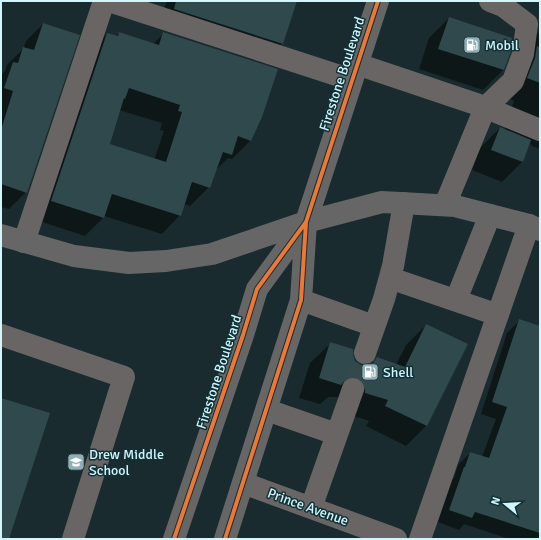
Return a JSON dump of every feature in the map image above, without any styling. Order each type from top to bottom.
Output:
[{"type":"main road","name":"Firestone Boulevard","points":[[226,539],[301,300],[306,222],[378,1]]},
{"type":"main road","points":[[1,235],[74,256],[129,263],[166,261],[212,254],[306,222],[382,202],[456,206],[534,227]]},
{"type":"main road","name":"Firestone Boulevard","points":[[174,539],[258,289],[306,222]]},
{"type":"street","points":[[24,242],[104,1]]},
{"type":"street","points":[[109,1],[355,72],[472,103],[540,130]]},
{"type":"street","points":[[445,205],[485,108],[513,81],[524,54],[527,24],[503,6],[490,1]]},
{"type":"street","points":[[365,353],[390,278],[404,203]]},
{"type":"street","points":[[456,300],[490,214]]},
{"type":"street","points":[[420,539],[498,315],[534,227]]},
{"type":"street","points":[[390,278],[498,315]]},
{"type":"street","points":[[301,300],[374,326]]},
{"type":"street","points":[[1,335],[124,377],[74,539]]},
{"type":"street","points":[[310,508],[353,389]]},
{"type":"street","points":[[266,410],[336,434]]},
{"type":"street","name":"Prince Avenue","points":[[243,483],[396,539]]},
{"type":"building","points":[[176,1],[297,1],[283,44],[174,9]]},
{"type":"building","points":[[449,17],[512,38],[511,51],[504,70],[438,49]]},
{"type":"building","points":[[43,23],[80,35],[27,193],[1,184],[1,130],[13,91],[4,88],[13,62],[18,63],[23,47],[34,50]]},
{"type":"building","points":[[119,32],[159,45],[163,32],[278,69],[262,117],[251,141],[238,136],[232,155],[223,152],[210,188],[192,182],[181,216],[112,194],[104,218],[51,201],[107,33],[118,36]],"holes":[[[129,88],[180,105],[178,111],[182,112],[166,162],[110,144],[124,98],[125,99]]]},
{"type":"building","points":[[537,46],[540,47],[540,83],[527,78],[535,58]]},
{"type":"building","points":[[500,127],[531,140],[523,162],[491,150]]},
{"type":"building","points":[[519,319],[540,326],[540,533],[475,512],[472,518],[449,510],[470,452],[489,458],[507,407],[492,402]]},
{"type":"building","points":[[426,324],[468,344],[427,426],[385,406],[388,400],[365,393],[363,381],[358,377],[350,377],[341,385],[319,378],[330,342],[353,349],[355,361],[361,365],[373,363],[377,357],[405,367]]},
{"type":"building","points":[[1,398],[50,413],[9,539],[1,539]]},
{"type":"tunnel","points":[[353,389],[365,353]]},
{"type":"cycle path","points":[[225,539],[301,300],[306,222],[378,1]]},
{"type":"cycle path","points":[[174,539],[243,335],[257,289],[306,222]]},
{"type":"place","name":"Mobil","points":[[472,45]]},
{"type":"place","name":"Shell","points":[[370,372]]},
{"type":"place","name":"Drew Middle School","points":[[76,462]]}]
